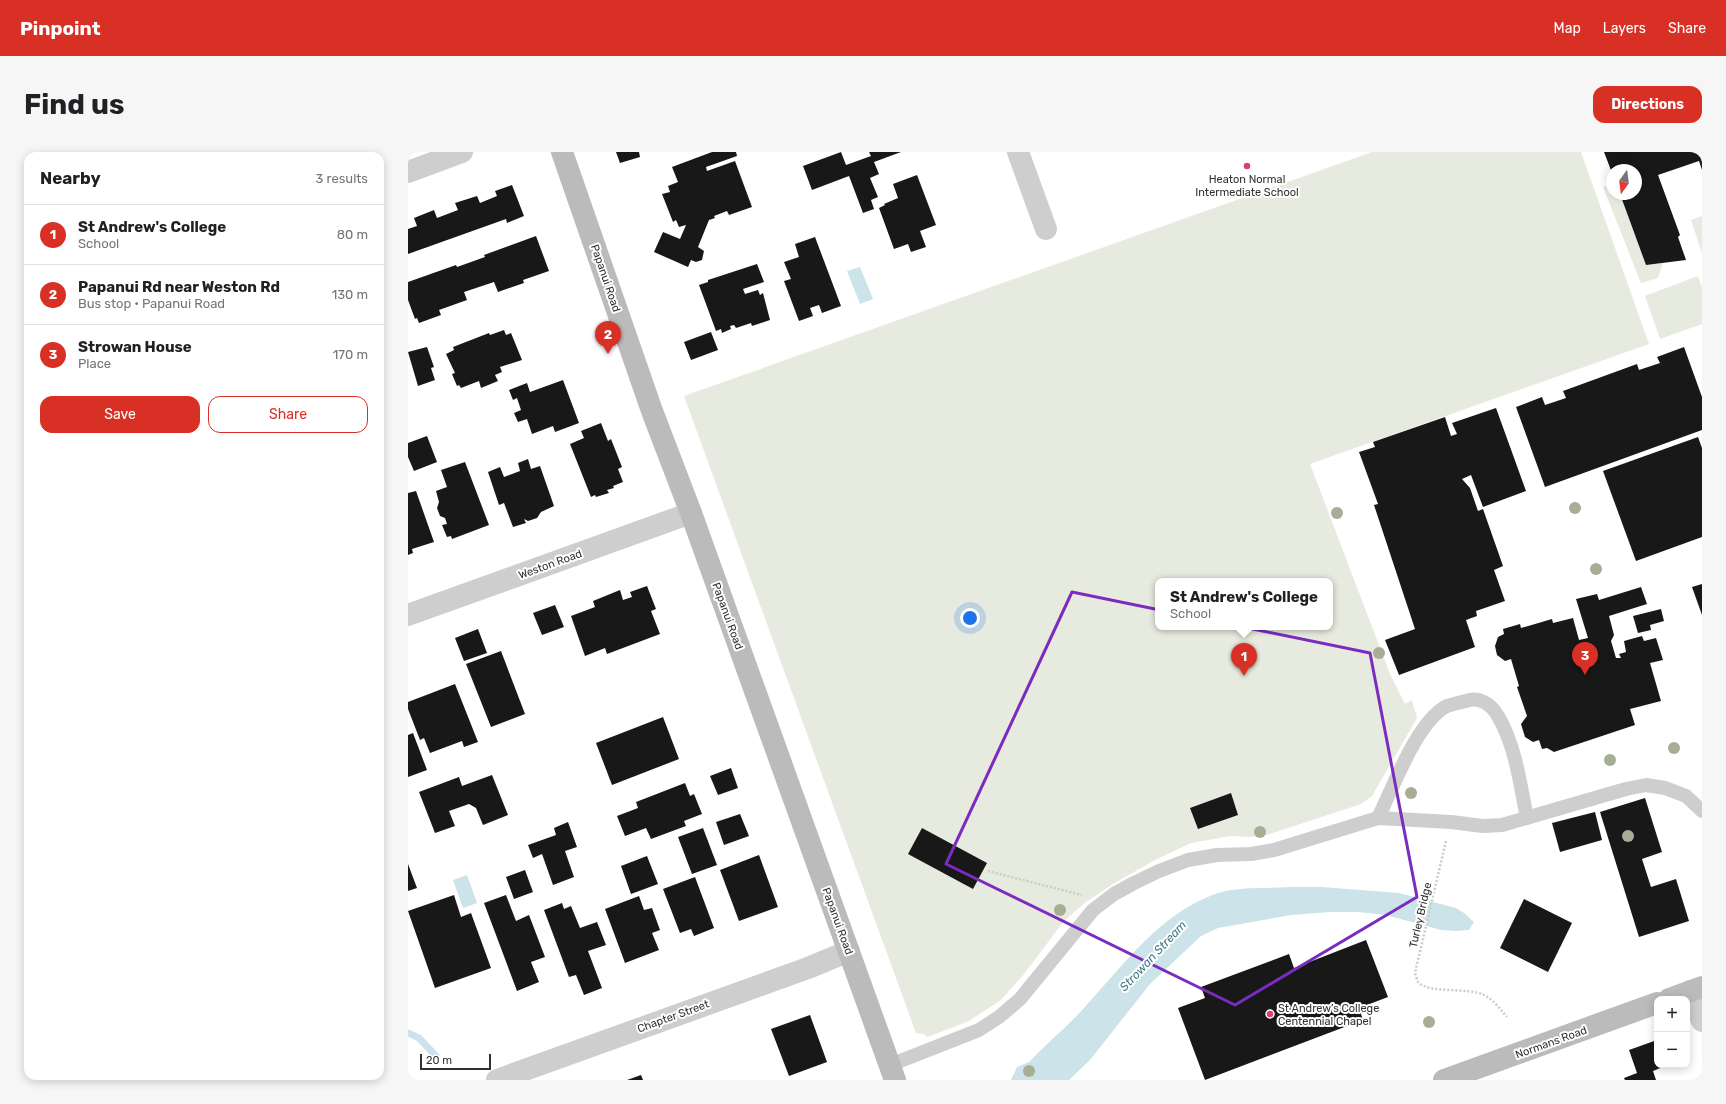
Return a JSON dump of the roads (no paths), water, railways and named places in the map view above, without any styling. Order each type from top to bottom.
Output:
[{"type":"main road","name":"Papanui Road","points":[[562,152],[652,411],[691,513],[893,1072]]},
{"type":"main road","points":[[1677,996],[1696,989]]},
{"type":"main road","name":"Normans Road","points":[[1444,1080],[1654,1004]]},
{"type":"street","points":[[408,172],[462,152]]},
{"type":"street","points":[[1018,152],[1046,229]]},
{"type":"street","name":"Weston Road","points":[[408,615],[691,513]]},
{"type":"street","name":"Chapter Street","points":[[497,1080],[808,968],[849,950]]},
{"type":"street","points":[[1696,989],[1702,1021]]},
{"type":"lane","points":[[1378,818],[1408,756],[1422,731],[1446,707],[1472,699],[1488,703],[1498,714],[1510,740],[1527,818]]},
{"type":"lane","points":[[893,1072],[979,1030],[999,1017],[1020,999],[1094,910],[1134,882],[1188,860],[1218,855],[1251,854],[1274,850],[1378,818],[1451,822],[1482,826],[1502,825],[1626,789],[1646,785],[1665,788],[1686,796],[1702,811]]},
{"type":"water","points":[[860,267],[873,299],[860,304],[847,271]]},
{"type":"water","points":[[467,875],[477,903],[463,908],[453,880]]},
{"type":"water","points":[[1291,887],[1322,887],[1399,893],[1456,908],[1474,922],[1469,930],[1441,930],[1386,915],[1358,912],[1330,912],[1291,915],[1218,928],[1201,936],[1150,984],[1090,1060],[1069,1080],[1011,1080],[1017,1067],[1029,1062],[1076,1016],[1127,959],[1176,914],[1195,903],[1224,891]]},
{"type":"waterway","name":"Strowan Stream","points":[[408,1033],[419,1038],[436,1056]]},
{"type":"place","name":"Heaton Normal Intermediate School","points":[[1247,166]]},
{"type":"place","name":"Papanui Rd near Weston Rd","points":[[608,354]]},
{"type":"place","name":"Strowan House","points":[[1585,675]]},
{"type":"place","name":"St Andrew's College","points":[[1244,676]]},
{"type":"place","name":"St Andrew’s College Centennial Chapel","points":[[1270,1014]]}]
